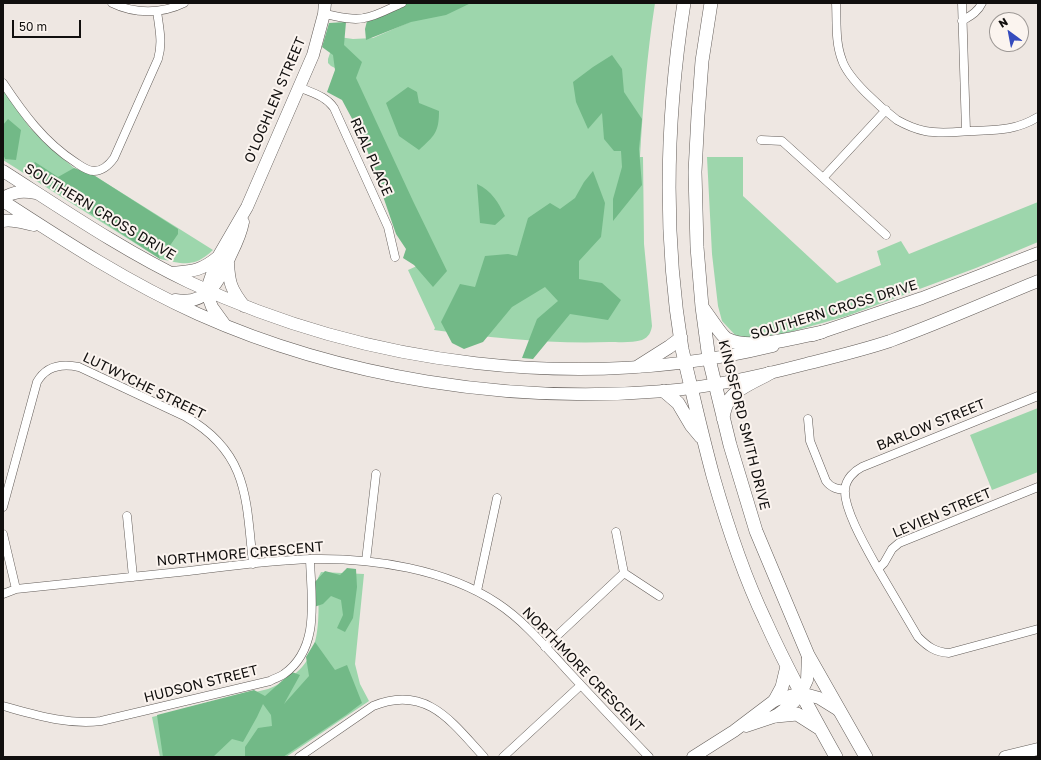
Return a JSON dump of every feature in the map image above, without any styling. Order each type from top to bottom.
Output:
[{"type":"main road","points":[[684,3],[674,75],[669,159],[672,261],[681,338],[686,363],[703,439],[734,544],[764,619],[801,693],[836,757]]},
{"type":"main road","name":"KINGSFORD SMITH DRIVE","points":[[711,3],[702,61],[695,172],[697,247],[702,307],[709,359],[723,418],[747,505],[756,531],[808,655],[866,757]]},
{"type":"main road","name":"O'LOGHLEN STREET","points":[[209,290],[215,286],[223,259],[241,230],[247,207],[313,55],[325,9]]},
{"type":"main road","name":"SOUTHERN CROSS DRIVE","points":[[3,171],[120,245],[171,273],[244,306],[304,327],[366,345],[458,360],[545,368],[639,366],[686,363],[781,344],[822,332],[922,298],[1038,253]]},
{"type":"main road","points":[[3,198],[12,193],[38,193]]},
{"type":"main road","points":[[3,201],[102,265],[164,298],[256,337],[323,359],[360,369],[426,381],[492,389],[575,394],[664,391],[770,374],[833,358],[889,341],[945,320],[1038,281]]},
{"type":"main road","points":[[3,221],[21,222],[43,227]]},
{"type":"main road","points":[[171,273],[200,269],[223,259],[230,285],[244,306]]},
{"type":"main road","points":[[164,298],[184,302],[190,301],[202,297],[209,290]]},
{"type":"main road","points":[[209,290],[209,299],[212,307],[225,325]]},
{"type":"main road","points":[[702,307],[726,339],[740,344],[755,344],[822,332]]},
{"type":"main road","points":[[639,366],[670,347],[681,338]]},
{"type":"main road","points":[[723,418],[726,406],[732,396],[743,388],[770,374]]},
{"type":"main road","points":[[664,391],[678,403],[691,425],[703,439]]},
{"type":"main road","points":[[776,716],[790,706],[801,693],[807,680],[808,655]]},
{"type":"main road","points":[[775,700],[782,687],[787,666]]},
{"type":"main road","points":[[693,757],[734,731],[775,700],[801,693],[819,698],[840,711]]},
{"type":"main road","points":[[734,731],[776,716],[797,714],[821,729]]},
{"type":"main road","points":[[1005,757],[1038,749]]},
{"type":"street","points":[[112,3],[136,11],[157,11],[184,3]]},
{"type":"street","points":[[325,9],[351,18],[364,19],[402,3]]},
{"type":"street","points":[[836,3],[838,45],[845,67],[854,80],[886,110],[897,119],[911,127],[926,131],[1001,130],[1017,128],[1038,117]]},
{"type":"street","points":[[962,3],[966,131]]},
{"type":"street","points":[[962,20],[972,16],[982,3]]},
{"type":"street","points":[[3,83],[30,120],[58,149],[85,168],[94,171],[103,169],[110,165],[114,158],[161,51],[157,11]]},
{"type":"street","name":"REAL PLACE","points":[[299,87],[323,97],[330,102],[334,108],[388,227],[395,257]]},
{"type":"street","points":[[823,178],[886,110]]},
{"type":"street","points":[[761,140],[782,141],[886,236]]},
{"type":"street","name":"LUTWYCHE STREET","points":[[3,507],[37,382],[47,370],[57,366],[68,365],[79,367],[186,417],[201,426],[221,444],[234,463],[243,484],[253,564]]},
{"type":"street","name":"BARLOW STREET","points":[[845,490],[850,476],[862,467],[1038,396]]},
{"type":"street","points":[[808,419],[810,442],[826,481],[829,486],[845,490],[846,503],[862,540],[918,637],[926,645],[935,651],[949,652],[1038,629]]},
{"type":"street","points":[[366,562],[376,474]]},
{"type":"street","name":"LEVIEN STREET","points":[[878,569],[884,563],[892,549],[899,543],[1038,487]]},
{"type":"street","points":[[477,591],[497,498]]},
{"type":"street","points":[[127,516],[133,576]]},
{"type":"street","points":[[616,532],[624,573],[659,596]]},
{"type":"street","points":[[3,534],[16,589]]},
{"type":"street","name":"NORTHMORE CRESCENT","points":[[3,594],[16,589],[310,559],[366,562],[421,571],[452,580],[477,591],[497,603],[516,618],[546,647],[648,757]]},
{"type":"street","name":"HUDSON STREET","points":[[3,706],[49,718],[70,722],[91,723],[270,681],[284,674],[295,664],[304,651],[309,636],[312,620],[310,559]]},
{"type":"street","points":[[546,647],[624,573]]},
{"type":"street","points":[[503,757],[581,685]]},
{"type":"street","points":[[299,757],[373,706],[386,701],[400,699],[414,700],[436,709],[449,719],[484,757]]},
{"type":"green space","points":[[402,3],[471,3],[446,15],[411,22],[366,40],[365,29],[367,21]]},
{"type":"green space","points":[[453,3],[655,3],[642,118],[640,157],[643,157],[644,244],[652,326],[649,334],[644,339],[626,342],[565,342],[499,338],[434,330],[435,328],[408,270],[437,257],[341,71],[331,66],[328,63],[328,59],[334,41],[339,37],[353,39],[373,38]]},
{"type":"green space","points":[[346,22],[344,45],[362,62],[356,78],[447,271],[433,287],[414,265],[403,258],[406,249],[396,234],[364,141],[342,100],[327,92],[335,70],[333,55],[322,47],[329,23]]},
{"type":"green space","points":[[612,55],[622,69],[624,92],[642,119],[639,149],[642,185],[613,221],[613,199],[622,167],[621,151],[614,151],[604,139],[602,113],[588,129],[576,102],[573,82]]},
{"type":"green space","points":[[408,87],[417,92],[419,103],[439,111],[438,124],[435,134],[419,150],[399,136],[386,103]]},
{"type":"green space","points":[[3,89],[30,128],[74,168],[95,176],[213,250],[200,260],[194,262],[182,263],[160,259],[3,160]]},
{"type":"green space","points":[[8,119],[21,130],[16,160],[5,159],[3,154],[3,125]]},
{"type":"green space","points":[[707,157],[743,157],[743,196],[837,283],[881,265],[877,251],[901,241],[909,254],[1038,202],[1038,242],[976,268],[847,316],[769,338],[737,337],[722,321],[718,306],[712,254]]},
{"type":"green space","points":[[35,162],[58,177],[74,168],[95,176],[178,229],[178,234],[169,247],[153,237],[160,259],[26,171]]},
{"type":"green space","points":[[593,171],[605,203],[601,237],[579,261],[579,279],[602,283],[621,300],[608,320],[570,314],[533,359],[522,358],[537,319],[558,301],[545,287],[512,307],[483,342],[464,349],[452,343],[441,322],[460,284],[475,287],[485,256],[508,254],[517,256],[528,218],[550,203],[560,209],[575,198],[584,182]]},
{"type":"green space","points":[[477,184],[487,190],[494,197],[505,216],[495,225],[480,223]]},
{"type":"green space","points":[[1038,408],[1038,472],[992,490],[970,435]]},
{"type":"green space","points":[[347,568],[356,569],[357,587],[353,618],[345,632],[337,628],[343,615],[341,600],[331,596],[323,604],[314,607],[314,583],[325,571],[340,575]]},
{"type":"green space","points":[[321,572],[364,574],[355,664],[360,684],[369,701],[286,757],[160,757],[152,717],[268,689],[286,680],[300,670],[309,658],[317,630],[318,578]]},
{"type":"green space","points":[[315,642],[335,670],[347,665],[362,703],[283,757],[245,757],[245,747],[258,728],[272,726],[271,715],[263,704],[243,742],[232,739],[213,757],[163,757],[157,715],[254,690],[265,696],[292,672],[300,675],[284,704],[309,676],[306,657]]}]
